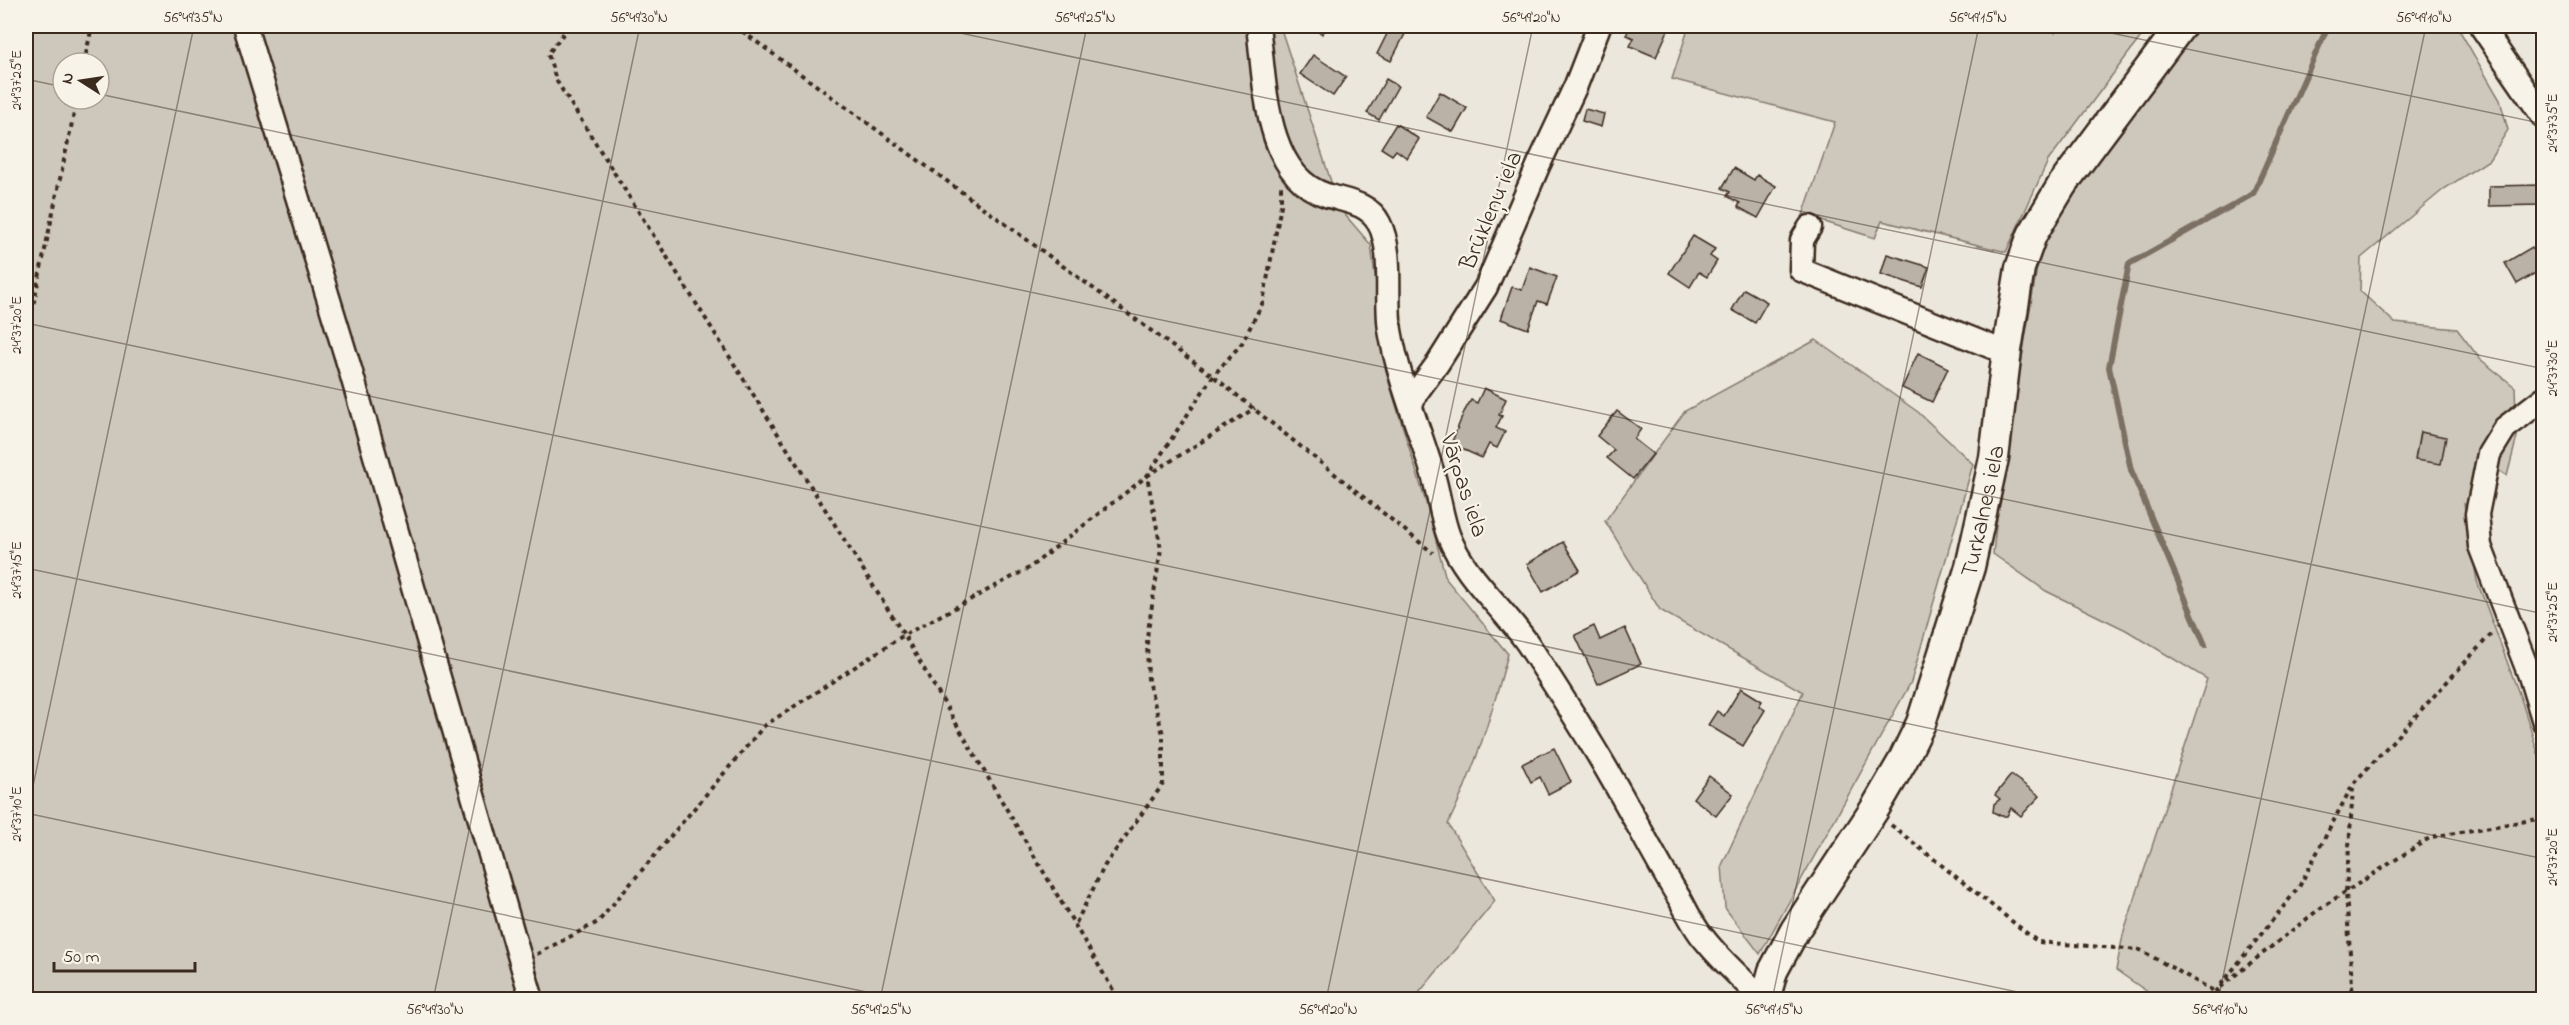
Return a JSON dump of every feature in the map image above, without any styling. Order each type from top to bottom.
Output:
[{"type":"main road","name":"Turkalnes iela","points":[[1766,998],[1773,971],[1795,930],[1874,810],[1902,762],[1921,723],[1970,567],[1994,458],[2020,268],[2032,235],[2062,185],[2181,26]]},
{"type":"street","points":[[245,26],[350,369],[532,999]]},
{"type":"street","name":"Vārpas iela","points":[[1258,26],[1272,127],[1280,150],[1292,172],[1308,188],[1349,200],[1372,213],[1379,222],[1384,237],[1388,275],[1388,317],[1394,351],[1449,538],[1465,563],[1523,635],[1611,776],[1665,877],[1704,939],[1756,993],[1766,998]]},
{"type":"street","name":"Brūkleņu iela","points":[[1411,405],[1416,393],[1438,363],[1486,287],[1576,85],[1599,26]]},
{"type":"street","points":[[2481,26],[2544,118]]},
{"type":"street","points":[[1809,227],[1802,240],[1801,270],[1992,347],[2007,350]]},
{"type":"street","points":[[2544,398],[2505,428],[2489,454],[2477,514],[2480,546],[2530,676],[2544,722]]},
{"type":"path","points":[[87,51],[92,26]]},
{"type":"path","points":[[569,26],[548,54],[556,80],[904,635],[1119,999]]},
{"type":"path","points":[[735,26],[1213,376],[1438,556],[1465,563]]},
{"type":"path","points":[[26,339],[74,111]]},
{"type":"path","points":[[1076,924],[1105,865],[1163,784],[1163,734],[1148,681],[1147,637],[1161,549],[1148,476],[1213,376],[1242,343],[1263,302],[1281,205],[1280,150]]},
{"type":"path","points":[[521,962],[598,922],[764,726],[904,635],[1029,568],[1148,476],[1255,408]]},
{"type":"path","points":[[2215,992],[2299,887],[2353,784],[2507,617]]},
{"type":"path","points":[[2353,784],[2346,892],[2353,999]]},
{"type":"path","points":[[1874,810],[2038,942],[2140,950],[2230,999]]},
{"type":"path","points":[[2215,992],[2322,907],[2431,837],[2544,818]]},
{"type":"shaded area","points":[[26,26],[1280,26],[1340,209],[1371,245],[1389,382],[1427,506],[1446,579],[1508,654],[1496,698],[1467,783],[1448,824],[1495,901],[1414,999],[26,999]]},
{"type":"shaded area","points":[[1689,26],[2052,26],[2055,33],[2060,26],[2149,26],[2048,161],[2006,252],[1882,221],[1875,238],[1803,215],[1835,122],[1672,79]]},
{"type":"shaded area","points":[[2186,26],[2457,26],[2500,100],[2508,130],[2489,160],[2444,189],[2361,258],[2360,291],[2395,323],[2457,329],[2480,359],[2515,387],[2517,437],[2507,476],[2487,462],[2477,514],[2464,504],[2477,581],[2521,699],[2543,769],[2543,972],[2530,999],[2169,999],[2155,997],[2116,970],[2123,935],[2207,679],[2126,630],[2046,591],[1993,554],[2000,489],[2039,256],[2076,175]]},
{"type":"shaded area","points":[[1816,340],[1918,412],[1973,464],[1911,682],[1760,954],[1725,908],[1722,865],[1803,692],[1660,610],[1605,521],[1685,411]]},
{"type":"building","points":[[1313,26],[1329,26],[1322,34]]},
{"type":"building","points":[[1391,26],[1405,34],[1391,61],[1377,54]]},
{"type":"building","points":[[1631,26],[1670,26],[1656,57],[1630,46],[1634,38],[1626,35]]},
{"type":"building","points":[[1313,55],[1346,77],[1333,96],[1300,74]]},
{"type":"building","points":[[1386,79],[1398,86],[1379,120],[1367,113]]},
{"type":"building","points":[[1440,92],[1467,108],[1453,132],[1426,117]]},
{"type":"building","points":[[1585,109],[1604,114],[1601,127],[1582,121]]},
{"type":"building","points":[[1396,124],[1419,139],[1407,158],[1396,150],[1392,155],[1381,148]]},
{"type":"building","points":[[1734,168],[1754,180],[1757,175],[1776,186],[1758,218],[1738,207],[1740,203],[1727,196],[1730,192],[1722,188]]},
{"type":"building","points":[[2542,185],[2543,205],[2489,206],[2489,186]]},
{"type":"building","points":[[1693,236],[1715,249],[1710,256],[1717,261],[1707,277],[1699,272],[1690,287],[1669,273]]},
{"type":"building","points":[[2532,247],[2544,268],[2517,284],[2505,263]]},
{"type":"building","points":[[1887,254],[1929,267],[1922,287],[1881,274]]},
{"type":"building","points":[[1530,267],[1557,277],[1547,304],[1538,301],[1528,329],[1501,319],[1512,287],[1522,290]]},
{"type":"building","points":[[1744,289],[1767,302],[1755,323],[1732,310]]},
{"type":"building","points":[[1918,353],[1948,368],[1932,402],[1902,388]]},
{"type":"building","points":[[1484,388],[1506,399],[1496,428],[1505,432],[1497,448],[1489,444],[1482,458],[1451,444],[1471,400],[1477,403]]},
{"type":"building","points":[[1617,411],[1641,429],[1634,439],[1653,454],[1633,479],[1607,458],[1614,450],[1597,436]]},
{"type":"building","points":[[2420,432],[2446,437],[2441,464],[2415,460]]},
{"type":"building","points":[[1563,542],[1580,570],[1543,592],[1527,564]]},
{"type":"building","points":[[1594,626],[1600,640],[1625,628],[1641,664],[1598,684],[1575,635]]},
{"type":"building","points":[[1741,688],[1762,701],[1759,706],[1765,710],[1743,746],[1708,725],[1717,711],[1724,716]]},
{"type":"building","points":[[1554,748],[1571,782],[1548,794],[1540,777],[1531,782],[1522,764]]},
{"type":"building","points":[[2011,775],[2040,796],[2021,816],[2011,808],[2007,816],[2001,816],[1993,812],[1994,804],[2000,799],[1995,795]]},
{"type":"building","points":[[1709,776],[1733,794],[1716,816],[1693,798]]},
{"type":"waterway","points":[[2205,645],[2131,470],[2109,367],[2129,264],[2253,194],[2328,26]]}]
